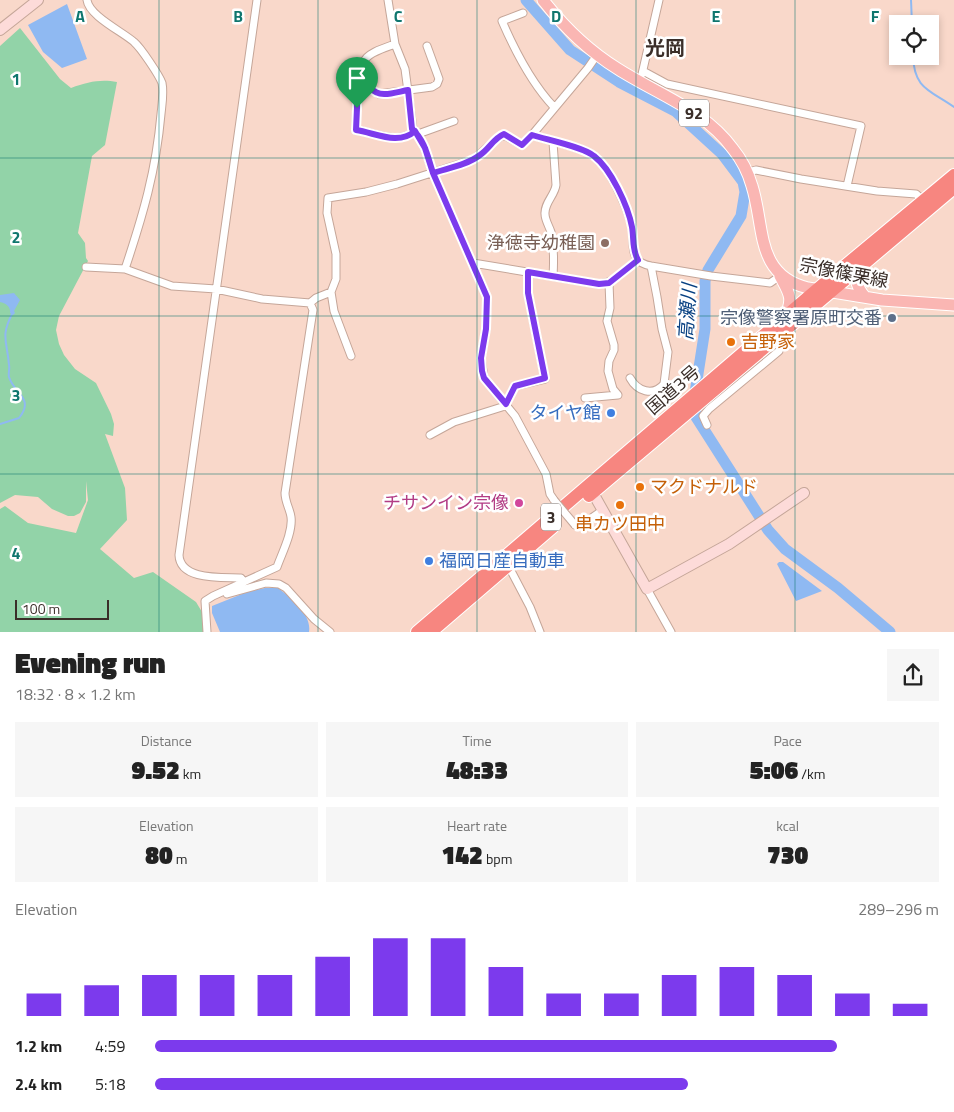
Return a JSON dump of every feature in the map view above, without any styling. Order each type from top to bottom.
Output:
[{"type":"highway","name":"国道3号","points":[[431,632],[593,492],[704,393],[785,317],[954,175]]},
{"type":"highway","name":"国道3号","points":[[704,393],[832,291],[954,188]]},
{"type":"highway","name":"国道3号","points":[[417,632],[687,408]]},
{"type":"main road","name":"宗像篠栗線","points":[[543,0],[570,30],[597,55],[642,77],[717,131],[734,149],[748,172],[753,187],[765,251],[768,259],[780,276],[799,286],[817,290],[882,300],[954,304]]},
{"type":"main road","points":[[860,268],[856,281],[857,286],[865,297]]},
{"type":"main road","points":[[780,276],[791,302],[785,317]]},
{"type":"street","points":[[0,30],[38,0]]},
{"type":"street","points":[[87,0],[88,5],[106,23],[134,42],[150,62],[162,83],[163,101],[159,143],[153,176],[142,218],[125,269]]},
{"type":"street","points":[[244,582],[241,578],[200,575],[184,568],[179,560],[256,0]]},
{"type":"street","points":[[388,0],[395,44],[405,69],[412,129],[417,133],[425,148],[433,173],[487,297],[486,329],[481,358],[484,378],[515,416],[546,474],[550,494],[575,525],[580,526],[603,510]]},
{"type":"street","points":[[659,0],[642,77],[861,126],[847,186]]},
{"type":"street","points":[[522,13],[502,21],[522,63],[544,97],[554,107]]},
{"type":"street","points":[[395,44],[382,48],[364,63],[365,71],[374,92],[382,94],[432,87],[437,84],[439,79],[426,46]]},
{"type":"street","points":[[351,356],[334,311],[331,292],[336,279],[336,254],[327,213],[328,198],[366,192],[472,160],[481,155],[499,136],[504,134],[522,145],[597,55]]},
{"type":"street","points":[[371,88],[362,89],[357,93],[356,130],[389,139],[417,133],[454,121]]},
{"type":"street","points":[[532,135],[593,155],[601,164],[620,195],[627,211],[632,227],[634,254],[638,260],[651,266],[770,283],[780,276]]},
{"type":"street","points":[[552,142],[556,185],[555,192],[548,203],[545,214],[551,232],[555,258],[553,276]]},
{"type":"street","points":[[748,172],[756,170],[877,191],[916,194],[924,201]]},
{"type":"street","points":[[473,263],[599,284],[609,283],[638,260]]},
{"type":"street","points":[[630,378],[634,386],[648,392],[656,390],[664,384],[668,352],[651,266]]},
{"type":"street","points":[[86,267],[125,269],[172,286],[216,289],[262,299],[310,303],[316,298],[331,292]]},
{"type":"street","points":[[430,434],[454,422],[502,407],[506,404],[515,386],[545,378],[528,293],[528,272]]},
{"type":"street","points":[[585,398],[618,395],[613,389],[608,371],[608,360],[614,350],[607,321],[610,308],[609,283]]},
{"type":"street","points":[[207,632],[205,601],[277,567],[288,536],[291,516],[285,501],[285,493],[313,310],[310,303]]},
{"type":"street","points":[[706,425],[703,416],[779,351]]},
{"type":"street","points":[[593,492],[671,632]]},
{"type":"street","points":[[647,589],[729,544],[804,493]]},
{"type":"street","points":[[508,565],[530,607],[540,632]]},
{"type":"street","points":[[213,596],[218,598],[266,583],[279,584],[286,588],[314,619],[330,632]]},
{"type":"green space","points":[[20,28],[60,79],[71,88],[94,82],[117,82],[105,145],[92,156],[78,233],[85,243],[88,261],[59,316],[56,330],[64,355],[75,369],[96,383],[114,424],[113,436],[105,434],[125,488],[127,520],[100,549],[134,578],[153,572],[196,602],[202,612],[205,632],[0,632],[0,509],[5,506],[28,523],[76,533],[88,500],[86,481],[86,502],[80,513],[74,516],[68,516],[52,509],[38,497],[15,495],[0,503],[0,46]]},
{"type":"water","points":[[67,4],[87,59],[62,68],[43,52],[28,25]]},
{"type":"water","points":[[14,293],[20,300],[13,315],[10,313],[8,306],[0,302],[0,295]]},
{"type":"water","points":[[783,562],[822,591],[796,601],[777,564]]},
{"type":"water","points":[[265,588],[278,588],[300,607],[307,619],[309,632],[220,632],[212,613],[212,606],[247,592]]},
{"type":"waterway","name":"高瀬川","points":[[526,0],[570,50],[619,82],[675,111],[722,154],[743,182],[745,192],[741,216],[708,270],[705,281],[705,329],[695,393],[696,417],[768,530],[785,549],[838,588],[890,632]]},
{"type":"waterway","points":[[911,0],[912,15]]},
{"type":"waterway","points":[[914,65],[916,76],[925,88],[954,107]]},
{"type":"waterway","points":[[0,424],[19,418],[25,406],[22,396],[9,376],[5,333],[13,312]]},
{"type":"place","name":"浄徳寺幼稚園","points":[[605,243]]},
{"type":"place","name":"宗像警察署原町交番","points":[[892,318]]},
{"type":"place","name":"吉野家","points":[[731,342]]},
{"type":"place","name":"タイヤ館","points":[[611,413]]},
{"type":"place","name":"マクドナルド","points":[[640,487]]},
{"type":"place","name":"チサンイン宗像","points":[[519,503]]},
{"type":"place","name":"串カツ田中","points":[[620,505]]},
{"type":"place","name":"福岡日産自動車","points":[[429,561]]},
{"type":"district","name":"光岡","points":[[665,48]]},
{"type":"route","points":[[357,108],[356,130],[389,139],[411,134],[415,131],[418,134],[425,148],[433,173],[487,297],[486,329],[481,358],[482,371],[484,378],[506,404],[515,386],[545,378],[528,293],[528,272],[599,284],[609,283],[638,260],[634,254],[632,227],[620,195],[601,164],[593,155],[532,135],[522,145],[504,134],[499,136],[481,155],[472,160],[433,173],[425,148],[418,134],[412,129],[408,90],[382,94],[374,92],[371,88],[359,90],[357,93],[357,108]]}]
